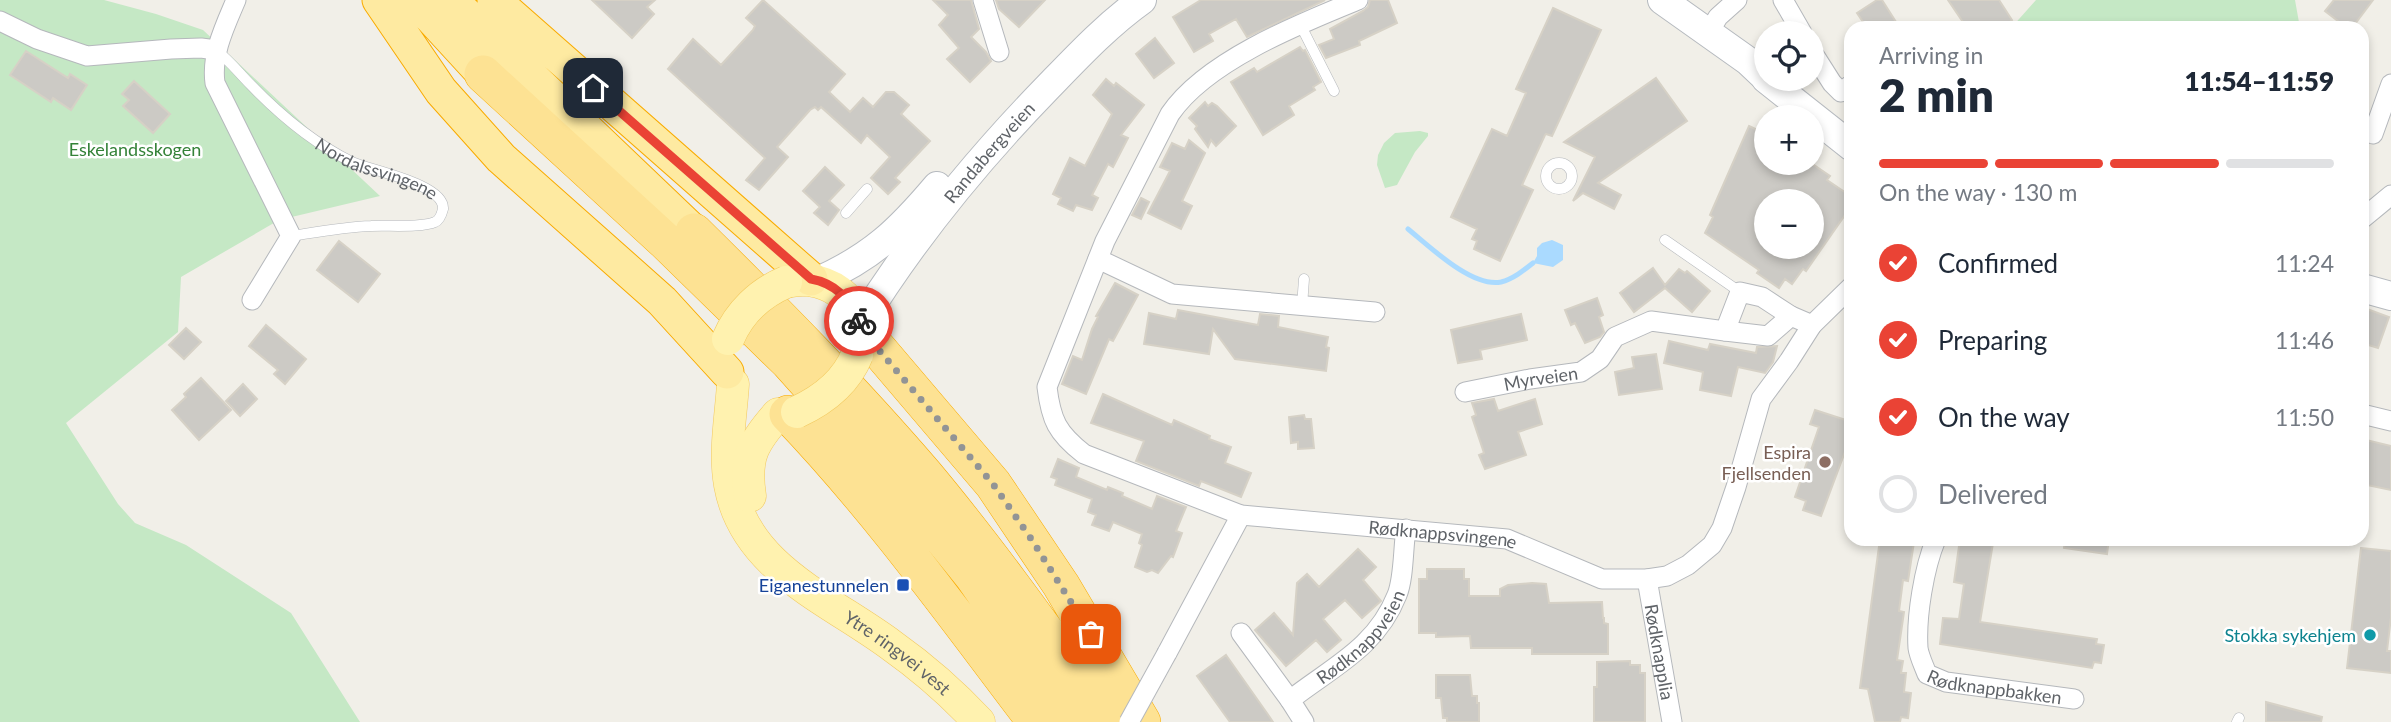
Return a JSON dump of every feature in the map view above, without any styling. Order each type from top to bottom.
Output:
[{"type":"highway","points":[[379,0],[441,91],[501,158],[662,301],[730,378]]},
{"type":"highway","points":[[415,0],[483,74],[674,250],[797,371],[908,495],[973,576],[1075,722]]},
{"type":"highway","points":[[450,0],[694,232],[809,346],[927,478],[993,561],[1111,722]]},
{"type":"highway","points":[[494,0],[805,281]]},
{"type":"highway","points":[[859,336],[993,484],[1061,585],[1142,722]]},
{"type":"highway","points":[[791,422],[831,460],[880,518],[1036,722]]},
{"type":"main road","name":"Randabergveien","points":[[805,281],[871,253],[888,240],[1018,95],[1084,32],[1125,0]]},
{"type":"main road","name":"Randabergveien","points":[[859,336],[894,272],[967,176],[1076,58],[1114,21],[1142,0]]},
{"type":"main road","points":[[1662,0],[1754,67]]},
{"type":"main road","points":[[1784,91],[1844,140]]},
{"type":"main road","points":[[1800,91],[1844,121]]},
{"type":"main road","points":[[805,281],[842,294],[853,308],[859,336],[850,370],[835,387],[791,422],[749,402],[730,378],[726,354],[728,339],[736,322],[752,303],[769,290],[805,281]]},
{"type":"main road","points":[[2369,290],[2391,296]]},
{"type":"main road","name":"Ytre ringvei vest","points":[[730,378],[727,463],[732,494],[744,528],[755,545],[795,580],[892,645],[979,722]]},
{"type":"main road","name":"Ytre ringvei vest","points":[[776,565],[761,536],[752,510],[748,471],[753,445],[759,435],[791,422]]},
{"type":"street","points":[[236,0],[216,50],[213,74],[215,83],[291,236],[253,299]]},
{"type":"street","points":[[984,0],[999,52]]},
{"type":"street","name":"Rødknappsvingene","points":[[1358,0],[1300,24],[1213,72],[1180,99],[1153,145],[1105,241],[1047,387],[1049,408],[1056,427],[1066,440],[1084,454],[1241,515],[1507,539],[1602,579],[1667,576],[1688,565],[1712,545],[1722,528],[1737,487],[1760,399],[1812,325],[1844,294]]},
{"type":"street","points":[[1709,32],[1718,17],[1737,0]]},
{"type":"street","points":[[1783,0],[1795,21]]},
{"type":"street","points":[[0,21],[37,39],[88,56],[181,49],[216,50]]},
{"type":"street","points":[[1824,70],[1841,92],[1844,90]]},
{"type":"street","points":[[2369,128],[2391,84]]},
{"type":"street","points":[[2369,213],[2391,195]]},
{"type":"street","points":[[1098,259],[1172,294],[1375,312]]},
{"type":"street","points":[[1726,331],[1740,292],[1762,297],[1791,316],[1812,325]]},
{"type":"street","name":"Myrveien","points":[[1465,392],[1581,372],[1600,359],[1615,337],[1651,321],[1768,336],[1791,316]]},
{"type":"street","points":[[2369,416],[2391,421]]},
{"type":"street","points":[[1129,722],[1241,515]]},
{"type":"street","name":"Rødknappveien","points":[[1290,700],[1343,663],[1372,638],[1398,593],[1406,529]]},
{"type":"street","name":"Rødknappbakken","points":[[1934,546],[1919,622],[1918,650],[1927,674],[1946,682],[2074,699]]},
{"type":"street","name":"Rødknapplia","points":[[1647,579],[1672,722]]},
{"type":"street","points":[[1241,633],[1304,722]]},
{"type":"lane","points":[[1300,24],[1334,91]]},
{"type":"lane","name":"Nordalssvingene","points":[[216,50],[231,62],[251,85],[326,150],[364,167],[428,188],[440,196],[443,206],[441,217],[435,222],[370,226],[291,236]]},
{"type":"lane","points":[[846,213],[867,189]]},
{"type":"lane","points":[[1665,240],[1740,292]]},
{"type":"lane","points":[[1303,306],[1304,279]]},
{"type":"lane","points":[[971,655],[1012,690]]},
{"type":"green space","name":"Eskelandsskogen","points":[[0,0],[104,0],[203,30],[380,196],[279,220],[181,277],[178,332],[66,423],[118,504],[135,523],[186,545],[291,613],[360,722],[0,722]]},
{"type":"green space","points":[[2036,0],[2295,0],[2299,21],[2017,21]]},
{"type":"green space","points":[[1395,133],[1428,133],[1428,136],[1415,152],[1397,185],[1385,188],[1377,165],[1384,143]]},
{"type":"water","points":[[1552,240],[1563,245],[1563,260],[1553,267],[1533,263],[1537,248]]},
{"type":"building","points":[[592,0],[655,0],[647,7],[654,14],[632,38]]},
{"type":"building","points":[[763,0],[845,74],[829,92],[850,112],[863,98],[873,107],[886,92],[894,92],[909,105],[901,114],[930,141],[895,178],[900,182],[888,194],[871,178],[890,157],[867,135],[861,143],[821,107],[818,110],[815,107],[810,110],[777,147],[788,157],[759,190],[746,180],[765,158],[668,69],[693,39],[721,65],[753,30],[755,26],[746,18]]},
{"type":"building","points":[[933,0],[971,0],[979,29],[971,37],[991,61],[970,82],[947,59],[959,48],[939,25],[948,15]]},
{"type":"building","points":[[996,0],[1045,0],[1019,27],[999,9]]},
{"type":"building","points":[[1201,0],[1325,0],[1247,37],[1236,19],[1209,34],[1213,41],[1194,52],[1173,17]]},
{"type":"building","points":[[1370,0],[1388,0],[1397,23],[1359,41],[1360,45],[1326,58],[1319,45],[1334,39],[1330,29],[1363,11]]},
{"type":"building","points":[[1877,0],[1882,0],[1895,21],[1862,21],[1857,13]]},
{"type":"building","points":[[1948,0],[1999,0],[2012,20],[2011,21],[1962,21]]},
{"type":"building","points":[[2334,0],[2373,0],[2357,21],[2338,21],[2325,11]]},
{"type":"building","points":[[1553,8],[1601,30],[1552,136],[1545,135],[1522,185],[1533,190],[1500,261],[1474,249],[1477,241],[1472,239],[1477,229],[1451,217],[1492,129],[1507,136],[1526,93],[1516,89]]},
{"type":"building","points":[[1155,38],[1174,63],[1154,78],[1136,54]]},
{"type":"building","points":[[1300,47],[1305,50],[1321,82],[1313,87],[1315,90],[1289,106],[1294,115],[1263,135],[1231,82],[1254,68],[1257,72]]},
{"type":"building","points":[[26,51],[68,78],[70,74],[87,85],[71,110],[53,98],[51,102],[10,75]]},
{"type":"building","points":[[1656,78],[1687,121],[1598,183],[1621,195],[1614,209],[1583,193],[1573,201],[1595,157],[1564,142]]},
{"type":"building","points":[[1106,79],[1114,86],[1116,83],[1144,105],[1121,135],[1128,138],[1113,167],[1108,164],[1092,195],[1098,198],[1092,210],[1076,205],[1073,211],[1058,204],[1061,198],[1053,194],[1070,158],[1085,166],[1112,114],[1093,95]]},
{"type":"building","points":[[134,81],[170,114],[153,133],[123,106],[129,100],[122,94]]},
{"type":"building","points":[[1205,102],[1208,106],[1212,103],[1217,106],[1236,126],[1216,146],[1211,140],[1208,147],[1195,129],[1197,126],[1189,118]]},
{"type":"building","points":[[1749,126],[1754,128],[1754,175],[1824,175],[1824,172],[1830,176],[1827,180],[1844,192],[1844,216],[1824,245],[1824,189],[1754,189],[1754,259],[1814,259],[1792,284],[1785,279],[1779,288],[1757,273],[1759,270],[1705,233],[1713,217],[1710,215]]},
{"type":"building","points":[[1189,140],[1205,153],[1182,201],[1192,206],[1181,229],[1148,213],[1170,171],[1160,167],[1172,143],[1185,149]]},
{"type":"building","points":[[825,167],[844,185],[829,201],[839,210],[828,225],[814,213],[820,207],[803,191]]},
{"type":"building","points":[[1141,198],[1149,202],[1141,219],[1132,215]]},
{"type":"building","points":[[339,241],[380,274],[358,302],[317,270]]},
{"type":"building","points":[[1653,268],[1665,285],[1679,269],[1685,273],[1687,271],[1710,291],[1692,312],[1665,288],[1634,312],[1620,293]]},
{"type":"building","points":[[1115,283],[1138,295],[1113,341],[1109,339],[1086,394],[1062,384],[1073,356],[1082,360],[1098,317],[1096,316]]},
{"type":"building","points":[[1597,298],[1603,315],[1599,317],[1604,332],[1600,337],[1585,343],[1575,323],[1571,325],[1565,310]]},
{"type":"building","points":[[1178,310],[1258,325],[1260,314],[1279,316],[1278,327],[1328,337],[1326,371],[1235,359],[1213,329],[1209,354],[1144,344],[1149,313],[1176,319]]},
{"type":"building","points":[[2369,310],[2389,317],[2378,348],[2369,345]]},
{"type":"building","points":[[1521,314],[1527,340],[1480,350],[1482,359],[1458,363],[1451,330]]},
{"type":"building","points":[[266,325],[306,359],[285,384],[274,374],[278,370],[249,346]]},
{"type":"building","points":[[186,328],[201,342],[184,359],[169,345]]},
{"type":"building","points":[[1669,341],[1708,350],[1710,344],[1756,353],[1757,347],[1777,346],[1773,362],[1765,373],[1738,367],[1731,396],[1700,390],[1703,372],[1664,363]]},
{"type":"building","points":[[1656,354],[1662,389],[1619,395],[1615,372],[1634,368],[1632,357]]},
{"type":"building","points":[[201,378],[231,410],[199,440],[172,410]]},
{"type":"building","points":[[243,384],[257,399],[240,416],[226,401]]},
{"type":"building","points":[[1103,394],[1172,425],[1174,420],[1210,436],[1209,439],[1231,447],[1225,463],[1251,473],[1241,497],[1201,481],[1199,486],[1136,461],[1144,441],[1091,423]]},
{"type":"building","points":[[1494,399],[1498,411],[1535,399],[1542,424],[1518,432],[1526,455],[1485,469],[1479,455],[1484,453],[1472,417],[1476,415],[1472,403]]},
{"type":"building","points":[[1815,410],[1844,419],[1844,454],[1821,516],[1803,510],[1806,501],[1795,497],[1819,427],[1810,424]]},
{"type":"building","points":[[1304,415],[1305,419],[1311,419],[1314,448],[1298,449],[1298,442],[1291,443],[1289,417]]},
{"type":"building","points":[[2369,441],[2391,446],[2391,490],[2369,485]]},
{"type":"building","points":[[1058,459],[1079,468],[1076,477],[1107,490],[1108,487],[1123,493],[1122,496],[1152,509],[1157,496],[1186,507],[1176,531],[1182,533],[1173,557],[1171,556],[1158,573],[1135,567],[1142,545],[1139,543],[1142,534],[1113,522],[1109,531],[1092,525],[1096,515],[1088,512],[1092,499],[1055,485],[1057,479],[1051,477]]},
{"type":"building","points":[[1879,546],[1913,546],[1908,581],[1903,580],[1899,611],[1904,612],[1897,660],[1903,661],[1901,673],[1906,673],[1904,692],[1911,693],[1908,718],[1901,717],[1900,722],[1875,722],[1868,689],[1860,688]]},
{"type":"building","points":[[1959,546],[1993,546],[1980,622],[2097,639],[2096,644],[2104,645],[2101,663],[2094,662],[2092,668],[1940,644],[1943,618],[1959,619],[1964,584],[1954,582]]},
{"type":"building","points":[[2064,546],[2108,546],[2107,554]]},
{"type":"building","name":"Stokka sykehjem","points":[[2361,548],[2391,551],[2391,617],[2387,651],[2391,651],[2391,673],[2347,668]]},
{"type":"building","points":[[1358,549],[1376,567],[1363,580],[1381,601],[1362,618],[1345,600],[1323,619],[1341,640],[1327,652],[1316,640],[1286,666],[1255,630],[1274,613],[1293,635],[1297,583],[1307,574],[1319,587]]},
{"type":"building","points":[[1427,569],[1464,569],[1464,579],[1469,579],[1469,596],[1500,596],[1500,589],[1508,585],[1532,583],[1546,584],[1549,603],[1602,602],[1604,623],[1608,624],[1608,654],[1532,654],[1532,648],[1471,648],[1470,636],[1436,637],[1436,633],[1419,633],[1419,579],[1427,579]]},
{"type":"building","points":[[1226,655],[1273,722],[1230,722],[1197,676]]},
{"type":"building","points":[[1630,661],[1630,665],[1640,665],[1640,673],[1645,673],[1645,722],[1594,722],[1597,662]]},
{"type":"building","points":[[1436,675],[1470,675],[1472,696],[1477,696],[1479,703],[1479,722],[1447,722],[1447,718],[1443,718],[1441,698],[1436,698]]},
{"type":"building","points":[[2266,702],[2322,717],[2321,722],[2266,722]]},
{"type":"waterway","points":[[1408,229],[1439,255],[1477,279],[1501,282],[1522,272],[1533,263]]},
{"type":"way so far","points":[[859,321],[861,329],[993,484],[1091,634]]},
{"type":"place","name":"Espira Fjellsenden","points":[[1825,462]]},
{"type":"place","name":"Eiganestunnelen","points":[[903,585]]},
{"type":"place","name":"Stokka sykehjem","points":[[2370,635]]},
{"type":"route","points":[[593,88],[811,279],[842,294],[859,321]]}]
